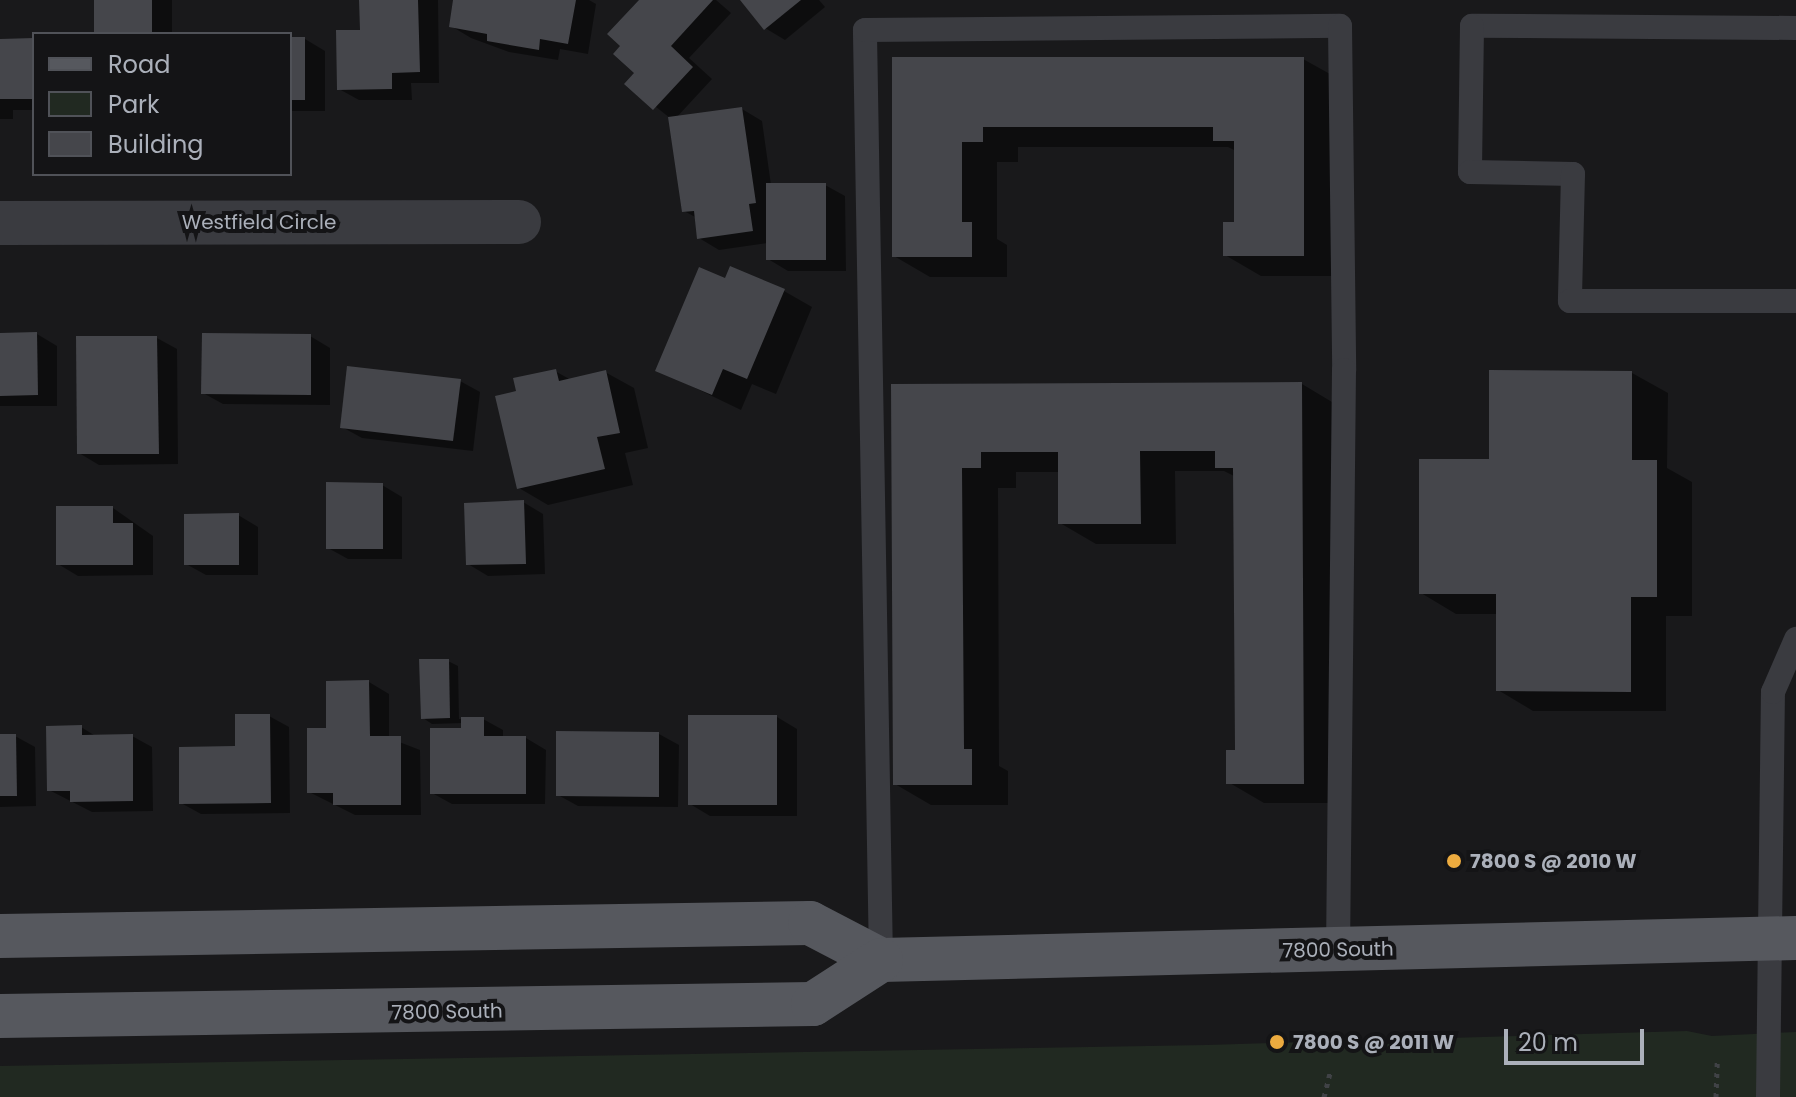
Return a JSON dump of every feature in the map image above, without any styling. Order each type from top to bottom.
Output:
[{"type":"main road","name":"7800 South","points":[[0,936],[810,923],[881,960],[1782,938]]},
{"type":"main road","name":"7800 South","points":[[0,1016],[813,1004],[881,960]]},
{"type":"street","name":"Westfield Circle","points":[[0,223],[519,222]]},
{"type":"lane","points":[[881,960],[865,30],[1340,26],[1344,370],[1338,951]]},
{"type":"lane","points":[[1796,28],[1472,26],[1470,172],[1573,174],[1570,301],[1796,301]]},
{"type":"lane","points":[[1768,1097],[1782,938],[1773,692],[1796,639]]},
{"type":"path","points":[[1716,1097],[1717,1059]]},
{"type":"path","points":[[1324,1097],[1330,1073]]},
{"type":"green space","points":[[1687,1031],[1712,1036],[1796,1032],[1796,1097],[0,1097],[0,1066],[1207,1045]]},
{"type":"building","points":[[94,0],[152,0],[152,32],[94,32]]},
{"type":"building","points":[[359,0],[418,0],[420,72],[392,73],[392,89],[337,90],[336,30],[360,30]]},
{"type":"building","points":[[453,0],[576,0],[568,44],[540,39],[539,50],[487,41],[487,34],[449,27]]},
{"type":"building","points":[[639,0],[713,0],[671,46],[693,67],[653,110],[624,84],[634,73],[613,54],[620,46],[607,34]]},
{"type":"building","points":[[740,0],[801,0],[764,30]]},
{"type":"building","points":[[292,37],[305,37],[305,100],[292,100]]},
{"type":"building","points":[[32,38],[32,99],[0,99],[0,39]]},
{"type":"building","points":[[892,57],[1304,57],[1304,256],[1223,256],[1223,222],[1234,222],[1234,141],[1213,141],[1213,127],[983,127],[983,142],[962,142],[962,222],[972,222],[972,257],[892,257]]},
{"type":"building","points":[[742,107],[756,203],[749,204],[753,231],[697,239],[694,211],[682,212],[668,117]]},
{"type":"building","points":[[766,183],[826,183],[826,260],[766,260]]},
{"type":"building","points":[[730,266],[785,289],[747,379],[723,369],[712,395],[655,371],[699,267],[725,278]]},
{"type":"building","points":[[37,332],[38,395],[0,396],[0,333]]},
{"type":"building","points":[[202,333],[311,334],[311,395],[201,394]]},
{"type":"building","points":[[76,336],[157,336],[159,454],[77,454]]},
{"type":"building","points":[[347,366],[461,379],[453,441],[340,428]]},
{"type":"building","points":[[556,369],[559,381],[606,370],[620,433],[597,437],[605,469],[517,489],[495,396],[516,391],[513,378]]},
{"type":"building","points":[[1489,370],[1632,371],[1632,460],[1657,460],[1657,597],[1631,597],[1631,692],[1496,691],[1496,594],[1419,594],[1419,459],[1489,459]]},
{"type":"building","points":[[1302,382],[1304,784],[1226,784],[1226,750],[1235,750],[1233,468],[1215,468],[1215,451],[1140,451],[1141,524],[1058,524],[1058,452],[981,452],[981,468],[962,468],[964,749],[972,749],[972,785],[893,785],[891,384]]},
{"type":"building","points":[[326,482],[383,483],[383,549],[326,549]]},
{"type":"building","points":[[524,500],[526,564],[466,565],[464,503]]},
{"type":"building","points":[[56,506],[113,506],[113,523],[133,523],[133,565],[56,565]]},
{"type":"building","points":[[239,513],[239,565],[184,565],[184,514]]},
{"type":"building","points":[[419,659],[449,659],[450,718],[421,719]]},
{"type":"building","points":[[369,680],[370,736],[401,736],[401,805],[333,805],[333,793],[307,793],[307,728],[326,728],[326,681]]},
{"type":"building","points":[[235,714],[270,714],[271,803],[179,804],[179,747],[235,746]]},
{"type":"building","points":[[688,715],[777,715],[777,805],[688,805]]},
{"type":"building","points":[[461,717],[484,717],[484,736],[526,736],[526,794],[430,794],[430,728],[461,728]]},
{"type":"building","points":[[82,725],[82,735],[133,734],[133,801],[70,802],[70,791],[47,791],[46,726]]},
{"type":"building","points":[[556,731],[659,732],[659,797],[556,796]]},
{"type":"building","points":[[0,734],[16,734],[17,796],[0,796]]},
{"type":"place","name":"7800 S @ 2010 W","points":[[1454,861]]},
{"type":"place","name":"7800 S @ 2011 W","points":[[1277,1042]]}]
